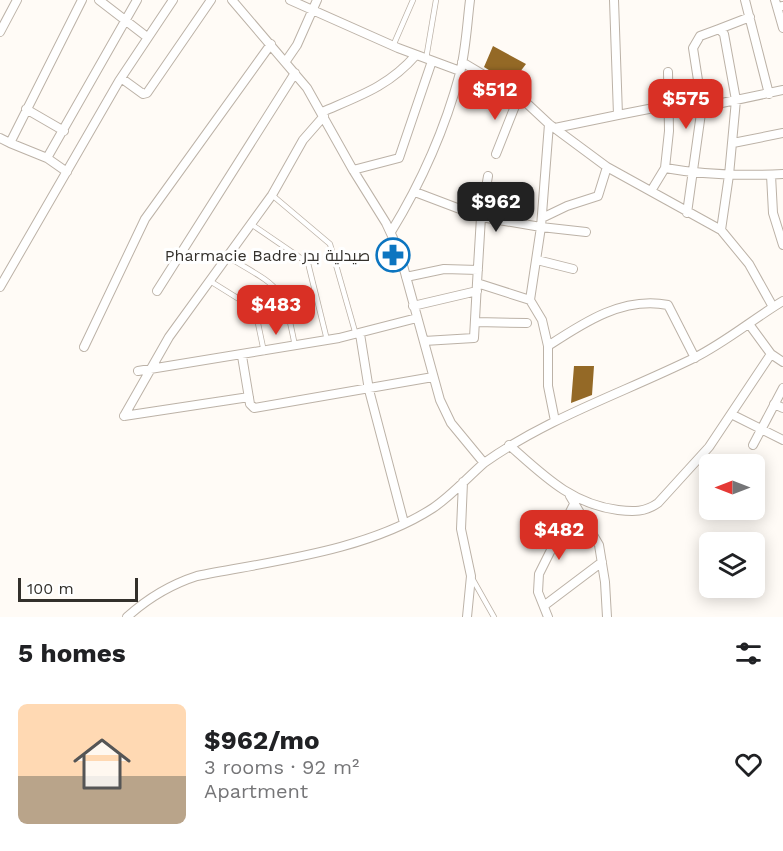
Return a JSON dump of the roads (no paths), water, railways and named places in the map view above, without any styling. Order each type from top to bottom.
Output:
[{"type":"street","points":[[0,32],[17,0]]},
{"type":"street","points":[[10,143],[82,0]]},
{"type":"street","points":[[99,0],[147,37]]},
{"type":"street","points":[[47,158],[137,0]]},
{"type":"street","points":[[0,287],[121,78],[173,0]]},
{"type":"street","points":[[121,78],[143,94],[147,93],[211,0]]},
{"type":"street","points":[[232,0],[295,73],[323,114],[352,171],[392,232],[440,400],[451,423],[484,463]]},
{"type":"street","points":[[290,0],[315,4],[393,46],[429,60],[461,67],[519,96],[552,126],[607,167],[721,230],[749,264],[773,307]]},
{"type":"street","points":[[392,232],[415,192],[435,144],[461,67],[470,0]]},
{"type":"street","points":[[614,0],[618,115]]},
{"type":"street","points":[[746,0],[769,94]]},
{"type":"street","points":[[286,61],[295,50],[315,4]]},
{"type":"street","points":[[778,4],[783,28]]},
{"type":"street","points":[[687,213],[702,106],[693,48],[700,36],[750,18]]},
{"type":"street","points":[[720,29],[724,34],[736,100],[733,143],[721,230]]},
{"type":"street","points":[[84,346],[145,219],[271,44]]},
{"type":"street","points":[[249,397],[124,416],[150,370],[272,195],[303,140],[323,114],[384,84],[398,74],[416,55]]},
{"type":"street","points":[[352,171],[399,158],[429,60]]},
{"type":"street","points":[[651,191],[665,168],[669,105],[668,72]]},
{"type":"street","points":[[157,291],[295,73]]},
{"type":"street","points":[[552,126],[669,105],[702,106],[783,90]]},
{"type":"street","points":[[496,154],[519,96]]},
{"type":"street","points":[[26,109],[64,131]]},
{"type":"street","points":[[552,126],[542,223],[530,300],[542,320],[548,346],[549,386],[555,421]]},
{"type":"street","points":[[733,143],[783,133]]},
{"type":"street","points":[[0,138],[47,158],[67,172]]},
{"type":"street","points":[[542,223],[567,206],[598,196],[607,167]]},
{"type":"street","points":[[665,168],[694,173],[729,175],[783,174]]},
{"type":"street","points":[[771,175],[773,213],[783,245]]},
{"type":"street","points":[[424,340],[472,338],[476,322],[481,217],[488,176]]},
{"type":"street","points":[[415,192],[481,217],[542,223],[586,232]]},
{"type":"street","points":[[537,260],[573,268]]},
{"type":"street","points":[[406,277],[444,269],[478,270]]},
{"type":"street","points":[[414,306],[477,287],[530,300]]},
{"type":"street","points":[[127,617],[174,583],[197,576],[337,547],[404,523],[433,508],[484,463],[509,445],[555,421],[695,358],[783,301]]},
{"type":"street","points":[[548,346],[584,322],[603,313],[662,304],[672,309],[695,358]]},
{"type":"street","points":[[138,371],[264,352],[358,334],[417,318]]},
{"type":"street","points":[[476,322],[527,323]]},
{"type":"street","points":[[748,324],[771,354],[783,362]]},
{"type":"street","points":[[358,334],[369,390],[404,523]]},
{"type":"street","points":[[572,500],[600,508],[643,511],[658,503],[709,447],[771,354]]},
{"type":"street","points":[[242,356],[251,406],[256,408],[433,377]]},
{"type":"street","points":[[753,445],[779,406],[783,387]]},
{"type":"street","points":[[731,414],[783,440]]},
{"type":"street","points":[[509,445],[572,500],[596,537],[602,562],[607,617]]},
{"type":"street","points":[[463,482],[461,530],[471,576],[467,617]]},
{"type":"street","points":[[548,617],[538,592],[539,574],[572,500]]},
{"type":"street","points":[[545,605],[602,562]]},
{"type":"lane","points":[[393,46],[413,0]]},
{"type":"lane","points":[[429,60],[436,0]]},
{"type":"lane","points":[[272,195],[330,244],[358,334]]},
{"type":"lane","points":[[251,224],[308,263],[327,340]]},
{"type":"lane","points":[[228,256],[281,293],[287,306],[295,346]]},
{"type":"lane","points":[[210,281],[255,309],[264,352]]},
{"type":"lane","points":[[471,576],[494,617]]},
{"type":"place","name":"Pharmacie Badre صيدلية بدر","points":[[393,255]]}]
